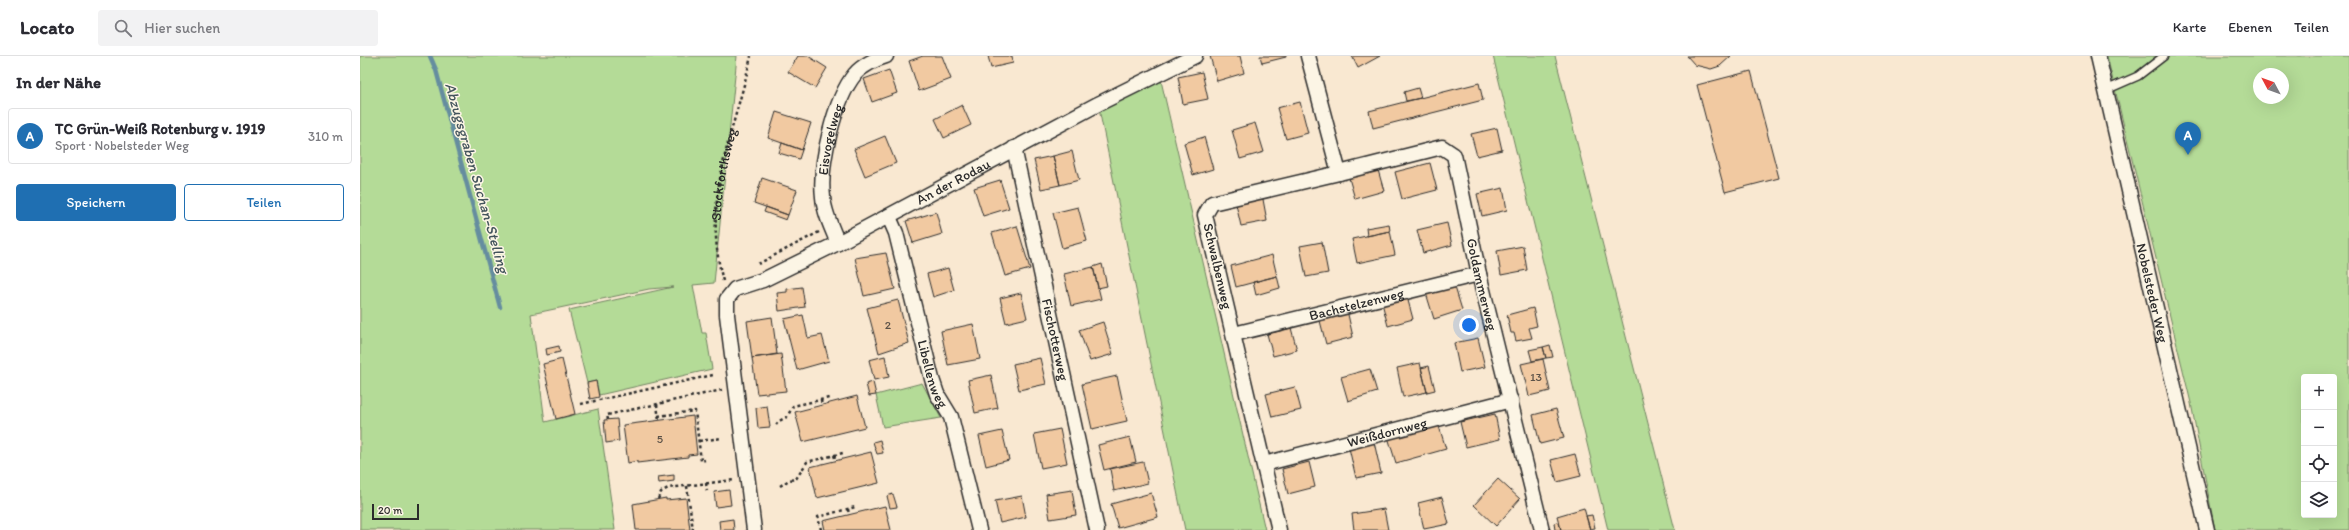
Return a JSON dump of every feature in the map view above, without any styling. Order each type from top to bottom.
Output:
[{"type":"street","name":"Eisvogelweg","points":[[838,243],[822,197],[825,154],[832,126],[855,74],[876,58],[886,56]]},
{"type":"street","name":"An der Rodau","points":[[730,293],[738,288],[763,280],[890,217],[1014,148],[1159,72],[1195,56]]},
{"type":"street","points":[[1308,56],[1339,173]]},
{"type":"street","name":"Nobelsteder Weg","points":[[2098,56],[2207,530]]},
{"type":"street","name":"Goldammerweg","points":[[1339,173],[1442,147],[1454,155],[1479,274],[1542,530]]},
{"type":"street","name":"Fischotterweg","points":[[1014,148],[1097,530]]},
{"type":"street","name":"Schwalbenweg","points":[[1279,530],[1205,215],[1212,203],[1339,173]]},
{"type":"street","name":"Libellenweg","points":[[890,217],[896,233],[933,384],[951,417],[979,530]]},
{"type":"street","name":"Bachstelzenweg","points":[[1234,334],[1479,274]]},
{"type":"street","points":[[730,293],[727,300],[727,315],[754,530]]},
{"type":"street","name":"Weißdornweg","points":[[1264,464],[1511,400]]},
{"type":"lane","points":[[2106,90],[2138,76],[2164,56]]},
{"type":"path","name":"Stockforthsweg","points":[[730,293],[723,282],[718,261],[715,238],[716,201],[722,164],[751,56]]},
{"type":"path","points":[[581,404],[713,375]]},
{"type":"path","points":[[608,420],[607,415],[725,389]]},
{"type":"path","points":[[776,425],[779,421],[787,418],[793,406],[829,398]]},
{"type":"path","points":[[821,400],[822,405]]},
{"type":"path","points":[[657,404],[659,421]]},
{"type":"path","points":[[658,416],[695,411],[701,460],[705,460]]},
{"type":"path","points":[[696,421],[701,421]]},
{"type":"path","points":[[699,441],[722,438]]},
{"type":"path","points":[[780,486],[789,480],[796,479],[807,462],[843,453]]},
{"type":"path","points":[[834,456],[836,461]]},
{"type":"path","points":[[658,499],[666,488],[734,480]]},
{"type":"path","points":[[706,483],[707,491]]},
{"type":"path","points":[[687,486],[693,530]]},
{"type":"path","points":[[820,530],[818,517],[855,507]]},
{"type":"path","points":[[848,509],[849,515]]},
{"type":"green space","points":[[360,56],[737,56],[714,283],[693,285],[702,333],[706,333],[712,369],[599,395],[596,381],[587,383],[569,310],[673,287],[649,289],[531,314],[545,422],[598,409],[615,530],[360,530]]},
{"type":"green space","points":[[1493,56],[1555,56],[1675,530],[1608,530]]},
{"type":"green space","points":[[2107,56],[2349,56],[2349,530],[2215,530],[2191,403]]},
{"type":"green space","points":[[1159,72],[1265,530],[1185,530],[1098,104]]},
{"type":"green space","points":[[922,383],[941,418],[883,427],[876,395]]},
{"type":"building","points":[[798,56],[808,56],[827,68],[815,88],[788,72]]},
{"type":"building","points":[[923,56],[942,56],[951,79],[919,91],[909,61]]},
{"type":"building","points":[[988,56],[1012,56],[1013,63],[991,68]]},
{"type":"building","points":[[1210,56],[1240,56],[1244,73],[1217,81]]},
{"type":"building","points":[[1260,56],[1286,56],[1286,57],[1262,63]]},
{"type":"building","points":[[1352,56],[1380,56],[1358,68]]},
{"type":"building","points":[[1687,56],[1731,56],[1720,66],[1711,69],[1695,65]]},
{"type":"building","points":[[889,70],[897,93],[872,102],[864,79]]},
{"type":"building","points":[[1751,71],[1779,178],[1725,192],[1697,85]]},
{"type":"building","points":[[1202,72],[1208,99],[1183,104],[1178,77]]},
{"type":"building","points":[[1479,83],[1483,100],[1373,128],[1369,111]]},
{"type":"building","points":[[1418,88],[1421,98],[1406,101],[1404,92]]},
{"type":"building","points":[[1300,102],[1308,133],[1286,139],[1277,108]]},
{"type":"building","points":[[962,105],[971,125],[944,138],[935,119]]},
{"type":"building","points":[[776,112],[811,123],[802,150],[768,138]]},
{"type":"building","points":[[1255,123],[1264,152],[1240,159],[1232,130]]},
{"type":"building","points":[[1497,128],[1502,150],[1477,156],[1471,134]]},
{"type":"building","points":[[885,136],[896,163],[865,176],[854,149]]},
{"type":"building","points":[[1204,137],[1213,169],[1193,175],[1184,143]]},
{"type":"building","points":[[782,143],[802,150],[799,159],[779,153]]},
{"type":"building","points":[[1072,151],[1079,180],[1060,185],[1053,156]]},
{"type":"building","points":[[1053,156],[1060,185],[1041,189],[1034,160]]},
{"type":"building","points":[[1430,163],[1437,190],[1402,199],[1395,172]]},
{"type":"building","points":[[1378,170],[1384,191],[1355,199],[1349,178]]},
{"type":"building","points":[[762,178],[797,190],[788,215],[754,203]]},
{"type":"building","points":[[1000,180],[1009,208],[983,216],[974,188]]},
{"type":"building","points":[[1503,188],[1507,210],[1482,216],[1477,194]]},
{"type":"building","points":[[1262,194],[1267,221],[1241,226],[1235,200]]},
{"type":"building","points":[[766,207],[788,215],[786,220],[764,212]]},
{"type":"building","points":[[1078,207],[1087,241],[1062,248],[1053,213]]},
{"type":"building","points":[[936,212],[942,234],[913,243],[906,221]]},
{"type":"building","points":[[1447,223],[1452,245],[1423,253],[1417,230]]},
{"type":"building","points":[[1389,224],[1390,231],[1367,236],[1366,228]]},
{"type":"building","points":[[1017,226],[1030,269],[1005,276],[992,233]]},
{"type":"building","points":[[1390,231],[1395,255],[1357,263],[1352,239]]},
{"type":"building","points":[[1322,242],[1328,273],[1306,277],[1300,246]]},
{"type":"building","points":[[1523,246],[1527,270],[1501,275],[1497,251]]},
{"type":"building","points":[[886,253],[895,289],[864,296],[855,258]]},
{"type":"building","points":[[1272,255],[1277,276],[1236,287],[1231,266]]},
{"type":"building","points":[[1102,264],[1107,286],[1098,288],[1093,267]]},
{"type":"building","points":[[1093,267],[1101,299],[1071,306],[1064,274]]},
{"type":"building","points":[[948,268],[954,290],[933,297],[927,274]]},
{"type":"building","points":[[1277,276],[1280,288],[1256,295],[1253,282]]},
{"type":"building","points":[[1454,284],[1462,310],[1434,319],[1426,293]]},
{"type":"building","points":[[802,287],[805,307],[779,311],[777,293],[787,292],[787,289]]},
{"type":"building","points":[[1021,293],[1027,318],[1006,323],[1000,298]]},
{"type":"building","points":[[1406,293],[1413,319],[1388,326],[1381,299]]},
{"type":"building","points":[[898,300],[909,343],[879,353],[867,308]]},
{"type":"building","points":[[1533,308],[1537,326],[1529,328],[1532,338],[1516,341],[1514,333],[1511,333],[1507,315]]},
{"type":"building","points":[[1347,310],[1353,337],[1326,344],[1319,317]]},
{"type":"building","points":[[803,315],[808,338],[822,335],[829,361],[797,370],[784,319]]},
{"type":"building","points":[[772,317],[777,354],[752,358],[747,321]]},
{"type":"building","points":[[1103,322],[1113,354],[1090,361],[1079,330]]},
{"type":"building","points":[[973,324],[980,359],[948,365],[941,331]]},
{"type":"building","points":[[1291,328],[1297,350],[1273,356],[1267,334]]},
{"type":"building","points":[[1478,338],[1485,367],[1460,372],[1454,343]]},
{"type":"building","points":[[1550,345],[1553,357],[1546,358],[1543,347]]},
{"type":"building","points":[[559,346],[560,352],[547,355],[546,349]]},
{"type":"building","points":[[1543,347],[1546,358],[1532,361],[1529,350]]},
{"type":"building","points":[[781,354],[786,391],[757,394],[752,358]]},
{"type":"building","points":[[885,356],[889,377],[874,380],[869,360]]},
{"type":"building","points":[[1040,358],[1046,384],[1019,390],[1013,364]]},
{"type":"building","points":[[562,359],[575,414],[556,419],[543,364]]},
{"type":"building","points":[[1543,359],[1550,391],[1529,396],[1521,364]]},
{"type":"building","points":[[1420,363],[1427,392],[1403,397],[1397,368]]},
{"type":"building","points":[[1429,366],[1435,390],[1427,392],[1421,368]]},
{"type":"building","points":[[1370,369],[1377,392],[1348,401],[1341,377]]},
{"type":"building","points":[[991,375],[998,408],[975,413],[968,380]]},
{"type":"building","points":[[1117,376],[1127,421],[1092,429],[1082,384]]},
{"type":"building","points":[[596,381],[599,397],[590,399],[587,383]]},
{"type":"building","points":[[873,382],[876,395],[869,396],[866,384]]},
{"type":"building","points":[[1295,387],[1301,410],[1272,417],[1266,394]]},
{"type":"building","points":[[857,396],[865,427],[803,442],[795,412]]},
{"type":"building","points":[[767,406],[770,427],[758,428],[756,408]]},
{"type":"building","points":[[1556,409],[1564,438],[1540,444],[1533,415]]},
{"type":"building","points":[[1495,414],[1500,439],[1466,447],[1460,422]]},
{"type":"building","points":[[693,416],[697,454],[688,455],[688,457],[628,463],[623,425]]},
{"type":"building","points":[[617,419],[619,441],[606,443],[604,420]]},
{"type":"building","points":[[1438,423],[1446,449],[1396,463],[1388,437]]},
{"type":"building","points":[[1060,429],[1067,463],[1041,468],[1034,434]]},
{"type":"building","points":[[1002,431],[1009,460],[986,466],[979,436]]},
{"type":"building","points":[[1130,437],[1136,462],[1104,470],[1098,445]]},
{"type":"building","points":[[880,440],[883,453],[877,454],[873,442]]},
{"type":"building","points":[[1374,442],[1381,473],[1356,478],[1349,448]]},
{"type":"building","points":[[871,452],[879,483],[817,498],[810,467]]},
{"type":"building","points":[[1575,454],[1581,476],[1557,482],[1551,460]]},
{"type":"building","points":[[1143,462],[1148,483],[1114,491],[1110,469]]},
{"type":"building","points":[[1309,462],[1315,487],[1288,494],[1282,469]]},
{"type":"building","points":[[674,475],[674,481],[659,483],[658,477]]},
{"type":"building","points":[[1498,479],[1520,499],[1496,526],[1474,505]]},
{"type":"building","points":[[729,490],[731,505],[716,507],[714,492]]},
{"type":"building","points":[[1072,490],[1076,515],[1050,519],[1046,494]]},
{"type":"building","points":[[1151,493],[1158,517],[1118,528],[1111,504]]},
{"type":"building","points":[[893,494],[897,507],[890,508],[887,496]]},
{"type":"building","points":[[1022,496],[1026,517],[1000,523],[995,501]]},
{"type":"building","points":[[1442,497],[1449,524],[1424,529],[1418,503]]},
{"type":"building","points":[[666,498],[666,500],[686,498],[690,530],[636,530],[633,504]]},
{"type":"building","points":[[885,506],[891,530],[825,530],[823,521]]},
{"type":"building","points":[[1584,508],[1590,530],[1561,530],[1557,516]]},
{"type":"building","points":[[1384,509],[1388,530],[1354,530],[1352,514]]},
{"type":"building","points":[[1592,515],[1595,528],[1590,529],[1586,516]]},
{"type":"building","points":[[733,519],[734,530],[720,530],[719,521]]},
{"type":"building","points":[[1559,521],[1561,530],[1555,530],[1554,523]]},
{"type":"waterway","name":"Abzugsgraben Suchan-Stelling","points":[[430,56],[436,70],[500,307]]},
{"type":"place","name":"TC Grün-Weiß Rotenburg v. 1919","points":[[2188,155]]}]
